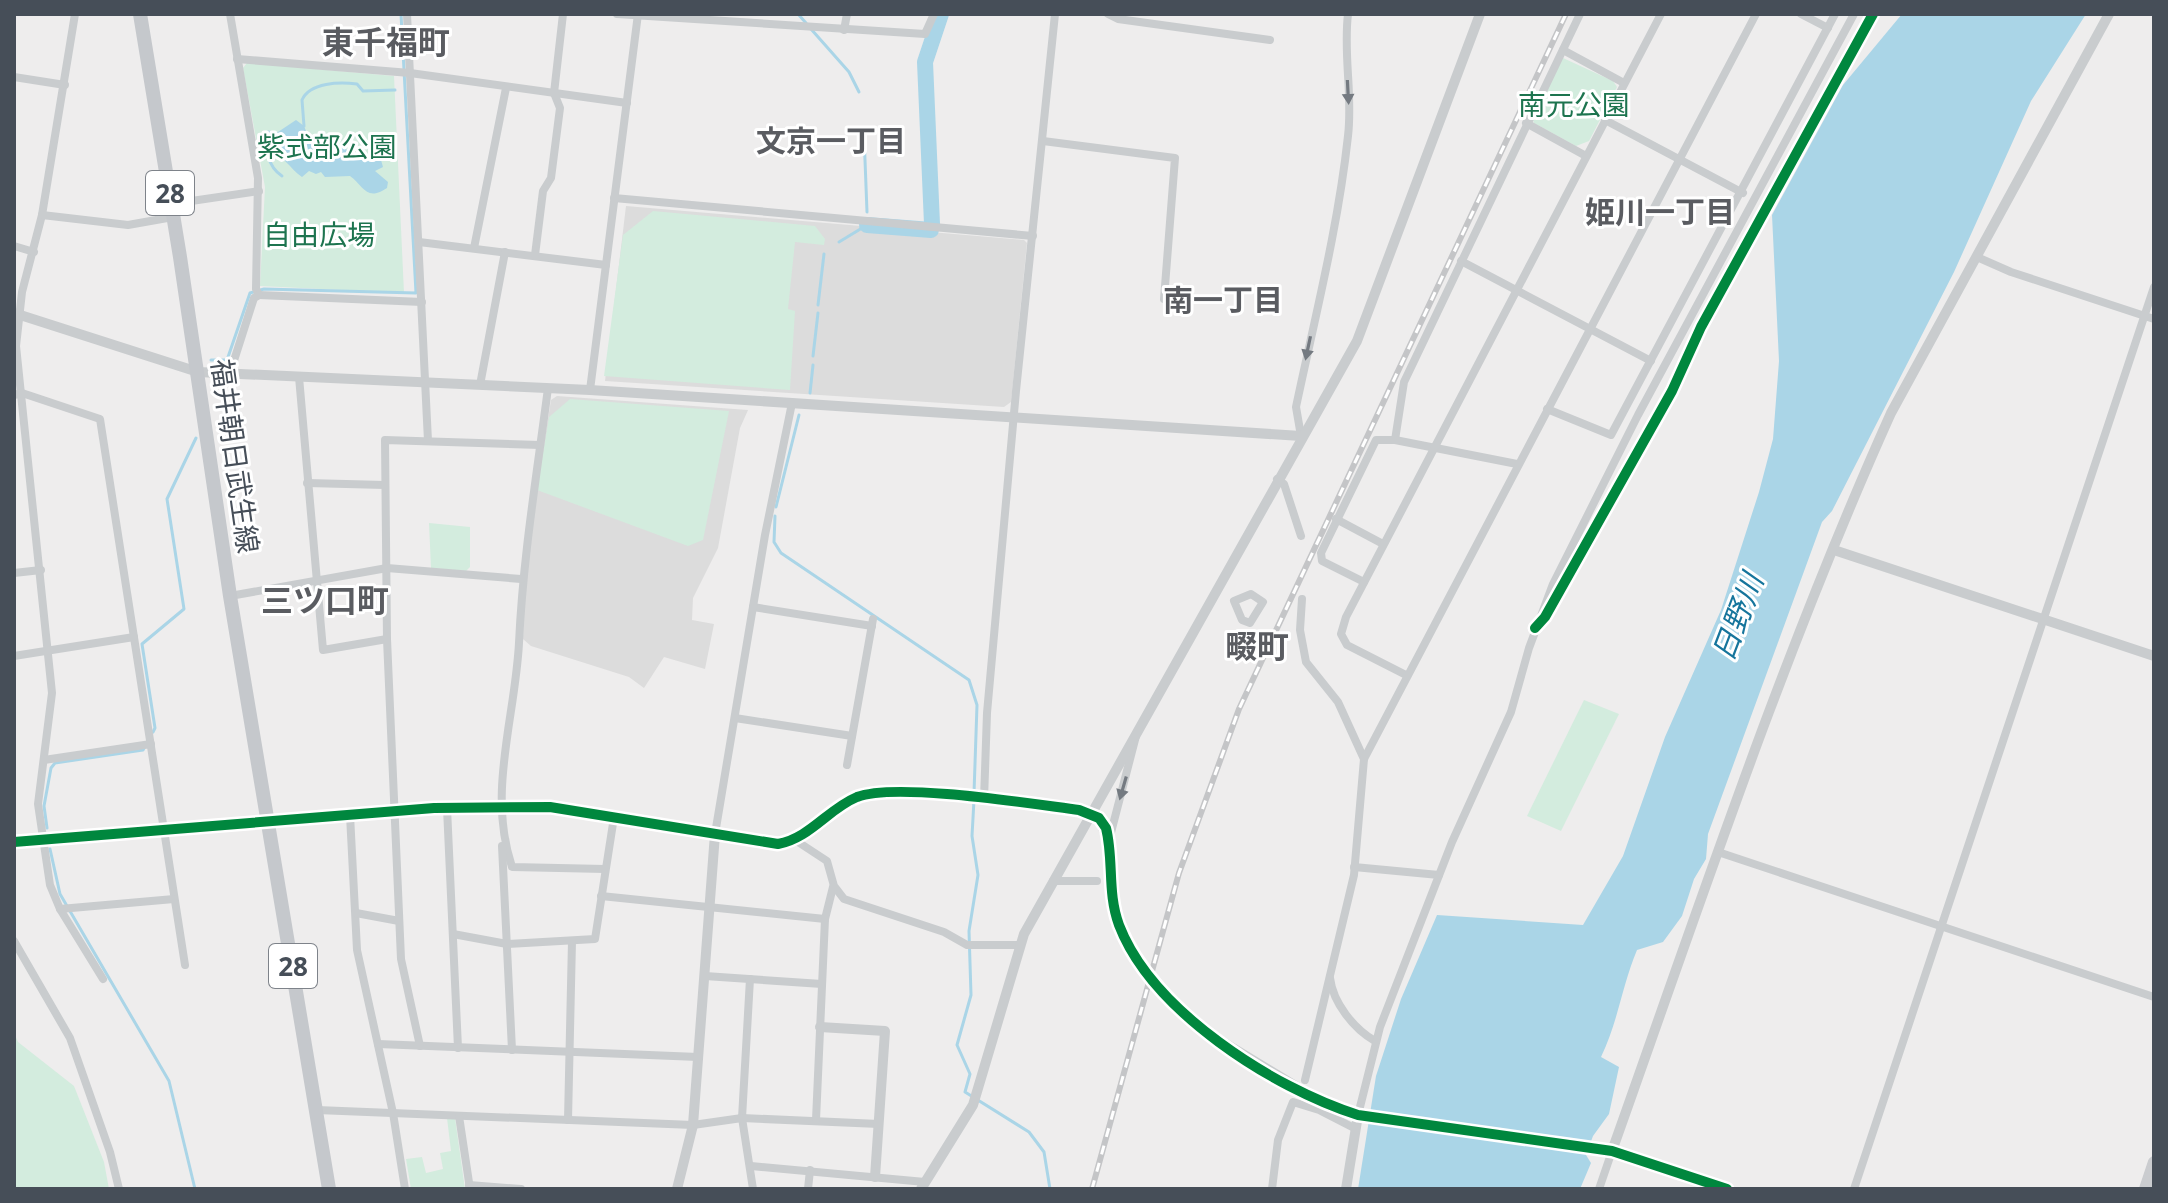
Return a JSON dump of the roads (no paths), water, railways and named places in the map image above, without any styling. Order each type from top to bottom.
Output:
[{"type":"main road","name":"福井朝日武生線","points":[[140,14],[198,372],[230,596],[329,1189]]},
{"type":"main road","points":[[2145,1189],[2154,1162]]},
{"type":"street","points":[[75,14],[42,215],[16,314],[16,346],[18,394],[41,570],[52,693],[38,804],[50,885],[60,909],[103,979]]},
{"type":"street","points":[[230,14],[259,191],[256,289],[259,295]]},
{"type":"street","points":[[407,14],[428,441]]},
{"type":"street","points":[[535,255],[543,191],[551,178],[560,108],[554,93],[563,14]]},
{"type":"street","points":[[617,14],[925,34],[934,14]]},
{"type":"street","points":[[844,30],[847,14]]},
{"type":"street","points":[[977,799],[1055,14]]},
{"type":"street","points":[[1108,14],[1270,40]]},
{"type":"street","points":[[1301,436],[1296,407],[1336,225],[1349,133],[1345,52],[1348,14]]},
{"type":"street","points":[[751,1166],[875,1177],[923,1186],[975,1098],[1019,945],[1301,436],[1357,341],[1480,14]]},
{"type":"street","points":[[1395,440],[1404,382],[1580,14]]},
{"type":"street","points":[[1406,675],[1343,640],[1346,617],[1661,14]]},
{"type":"street","points":[[1305,1080],[1354,867],[1364,759],[1756,14]]},
{"type":"street","points":[[1801,14],[1828,28]]},
{"type":"street","points":[[1547,409],[1611,435],[1743,193],[1835,14]]},
{"type":"street","points":[[1346,1189],[1375,1041],[1439,875],[1511,712],[1535,628],[1577,534],[1854,14]]},
{"type":"street","points":[[1599,1189],[1718,852],[1834,550],[1891,413],[2109,14]]},
{"type":"street","points":[[590,390],[638,16]]},
{"type":"street","points":[[1563,50],[1624,83]]},
{"type":"street","points":[[237,59],[410,73],[627,103]]},
{"type":"street","points":[[14,77],[65,85]]},
{"type":"street","points":[[474,248],[506,88]]},
{"type":"street","points":[[1605,120],[1743,193]]},
{"type":"street","points":[[1526,123],[1586,156]]},
{"type":"street","points":[[1043,141],[1175,158],[1164,299]]},
{"type":"street","points":[[42,215],[128,225],[172,210],[259,191]]},
{"type":"street","points":[[614,198],[1033,236]]},
{"type":"street","points":[[419,242],[606,265]]},
{"type":"street","points":[[14,246],[34,252]]},
{"type":"street","points":[[480,385],[505,252]]},
{"type":"street","points":[[1977,257],[2011,272],[2149,317]]},
{"type":"street","points":[[1461,261],[1651,361]]},
{"type":"street","points":[[1854,1189],[2043,620],[2149,317],[2154,287]]},
{"type":"street","points":[[230,373],[254,298],[259,295],[422,302]]},
{"type":"street","points":[[16,314],[198,372],[590,390],[1301,436]]},
{"type":"street","points":[[299,377],[323,650],[387,639]]},
{"type":"street","points":[[512,1050],[502,807],[503,741],[519,644],[521,579],[548,388]]},
{"type":"street","points":[[18,394],[100,419],[185,965]]},
{"type":"street","points":[[677,1189],[693,1125],[710,906],[710,860],[792,403]]},
{"type":"street","points":[[420,1046],[401,959],[387,639],[385,440],[540,445]]},
{"type":"street","points":[[1364,582],[1322,561],[1321,553],[1376,440],[1395,440],[1517,464]]},
{"type":"street","points":[[1277,479],[1284,484],[1301,536]]},
{"type":"street","points":[[307,483],[385,485]]},
{"type":"street","points":[[1336,519],[1383,544]]},
{"type":"street","points":[[1834,550],[2154,656]]},
{"type":"street","points":[[230,596],[387,568],[521,579]]},
{"type":"street","points":[[14,573],[41,570]]},
{"type":"street","points":[[1215,592],[1234,601]]},
{"type":"street","points":[[1302,599],[1300,630],[1306,662],[1338,702],[1364,759]]},
{"type":"street","points":[[753,607],[873,623],[847,765]]},
{"type":"street","points":[[14,656],[134,637]]},
{"type":"street","points":[[735,718],[852,736]]},
{"type":"street","points":[[1108,844],[1136,731]]},
{"type":"street","points":[[44,760],[151,744]]},
{"type":"street","points":[[14,842],[447,808],[502,807],[559,808],[778,844],[795,840],[856,798],[879,792],[977,799],[1091,813],[1103,823],[1114,909],[1128,944],[1149,976],[1171,1001],[1218,1039],[1307,1093],[1362,1116],[1612,1151],[1727,1189]]},
{"type":"street","points":[[447,808],[458,1048]]},
{"type":"street","points":[[350,815],[357,950],[393,1113],[405,1189]]},
{"type":"street","points":[[453,934],[507,944],[595,939],[614,817]]},
{"type":"street","points":[[503,837],[512,867],[605,869]]},
{"type":"street","points":[[795,840],[827,861],[834,886],[844,899],[944,932],[967,945],[1019,945]]},
{"type":"street","points":[[1718,852],[2154,997]]},
{"type":"street","points":[[1354,867],[1439,875]]},
{"type":"street","points":[[1053,881],[1097,881]]},
{"type":"street","points":[[816,1120],[825,919],[834,886]]},
{"type":"street","points":[[601,896],[825,919]]},
{"type":"street","points":[[60,909],[174,899]]},
{"type":"street","points":[[356,913],[399,921]]},
{"type":"street","points":[[14,941],[70,1038],[110,1152],[119,1189]]},
{"type":"street","points":[[568,1120],[572,941]]},
{"type":"street","points":[[1329,973],[1331,989],[1338,1002],[1362,1034],[1375,1041]]},
{"type":"street","points":[[705,976],[822,984]]},
{"type":"street","points":[[750,979],[742,1118],[753,1189]]},
{"type":"street","points":[[820,1027],[885,1031],[875,1177]]},
{"type":"street","points":[[378,1044],[698,1057]]},
{"type":"street","points":[[1272,1189],[1278,1140],[1293,1102],[1319,1110],[1356,1129]]},
{"type":"street","points":[[317,1110],[693,1125],[742,1118],[879,1124]]},
{"type":"street","points":[[459,1116],[469,1187],[521,1189]]},
{"type":"street","points":[[808,1189],[810,1170]]},
{"type":"water","name":"日野川","points":[[1902,14],[2086,14],[2031,101],[1954,272],[1832,511],[1822,522],[1708,834],[1706,859],[1694,879],[1682,916],[1663,942],[1637,950],[1601,1057],[1619,1067],[1609,1114],[1593,1136],[1586,1155],[1591,1163],[1580,1189],[1358,1189],[1376,1076],[1401,999],[1437,915],[1583,925],[1623,856],[1665,737],[1721,610],[1773,439],[1779,361],[1772,215],[1843,85]]},
{"type":"water","points":[[296,120],[304,126],[308,136],[318,135],[331,146],[340,144],[356,158],[366,154],[366,161],[374,161],[374,153],[379,153],[383,167],[375,171],[388,182],[387,188],[370,193],[350,176],[325,177],[321,172],[316,174],[309,171],[302,177],[279,155],[269,151],[272,136]]},
{"type":"waterway","points":[[211,360],[227,360],[250,293],[264,289],[416,293],[401,14]]},
{"type":"waterway","points":[[798,14],[806,23]]},
{"type":"waterway","points":[[932,224],[925,62],[941,14]]},
{"type":"waterway","points":[[811,29],[849,72],[859,92]]},
{"type":"waterway","points":[[304,126],[302,100],[318,86],[350,83],[357,84],[363,91],[395,90]]},
{"type":"waterway","points":[[276,134],[268,132],[267,151],[273,168],[282,176]]},
{"type":"waterway","points":[[864,134],[867,212]]},
{"type":"waterway","points":[[839,242],[867,225]]},
{"type":"waterway","points":[[867,225],[931,230]]},
{"type":"waterway","points":[[818,305],[824,254]]},
{"type":"waterway","points":[[813,356],[818,313]]},
{"type":"waterway","points":[[810,393],[813,365]]},
{"type":"waterway","points":[[776,507],[799,415]]},
{"type":"waterway","points":[[153,732],[155,728],[142,644],[184,609],[167,499],[196,438]]},
{"type":"waterway","points":[[775,516],[774,542],[781,553],[969,680],[977,705],[974,793]]},
{"type":"waterway","points":[[47,828],[44,806],[51,768],[55,763],[143,750],[145,746]]},
{"type":"waterway","points":[[974,800],[972,836],[978,875],[969,931],[971,995],[957,1045],[970,1074],[965,1092],[1029,1132],[1044,1152],[1050,1189]]},
{"type":"waterway","points":[[50,849],[60,894],[169,1081],[195,1189]]},
{"type":"railway","points":[[1092,1189],[1179,873],[1239,709],[1566,14]]},
{"type":"district","name":"東千福町","points":[[386,41]]},
{"type":"district","name":"文京一丁目","points":[[831,140]]},
{"type":"district","name":"姫川一丁目","points":[[1660,211]]},
{"type":"district","name":"南一丁目","points":[[1223,299]]},
{"type":"district","name":"三ツ口町","points":[[325,599]]},
{"type":"district","name":"畷町","points":[[1257,645]]},
{"type":"park label","name":"南元公園","points":[[1574,104]]},
{"type":"park label","name":"紫式部公園","points":[[327,146]]},
{"type":"park label","name":"自由広場","points":[[319,234]]}]
